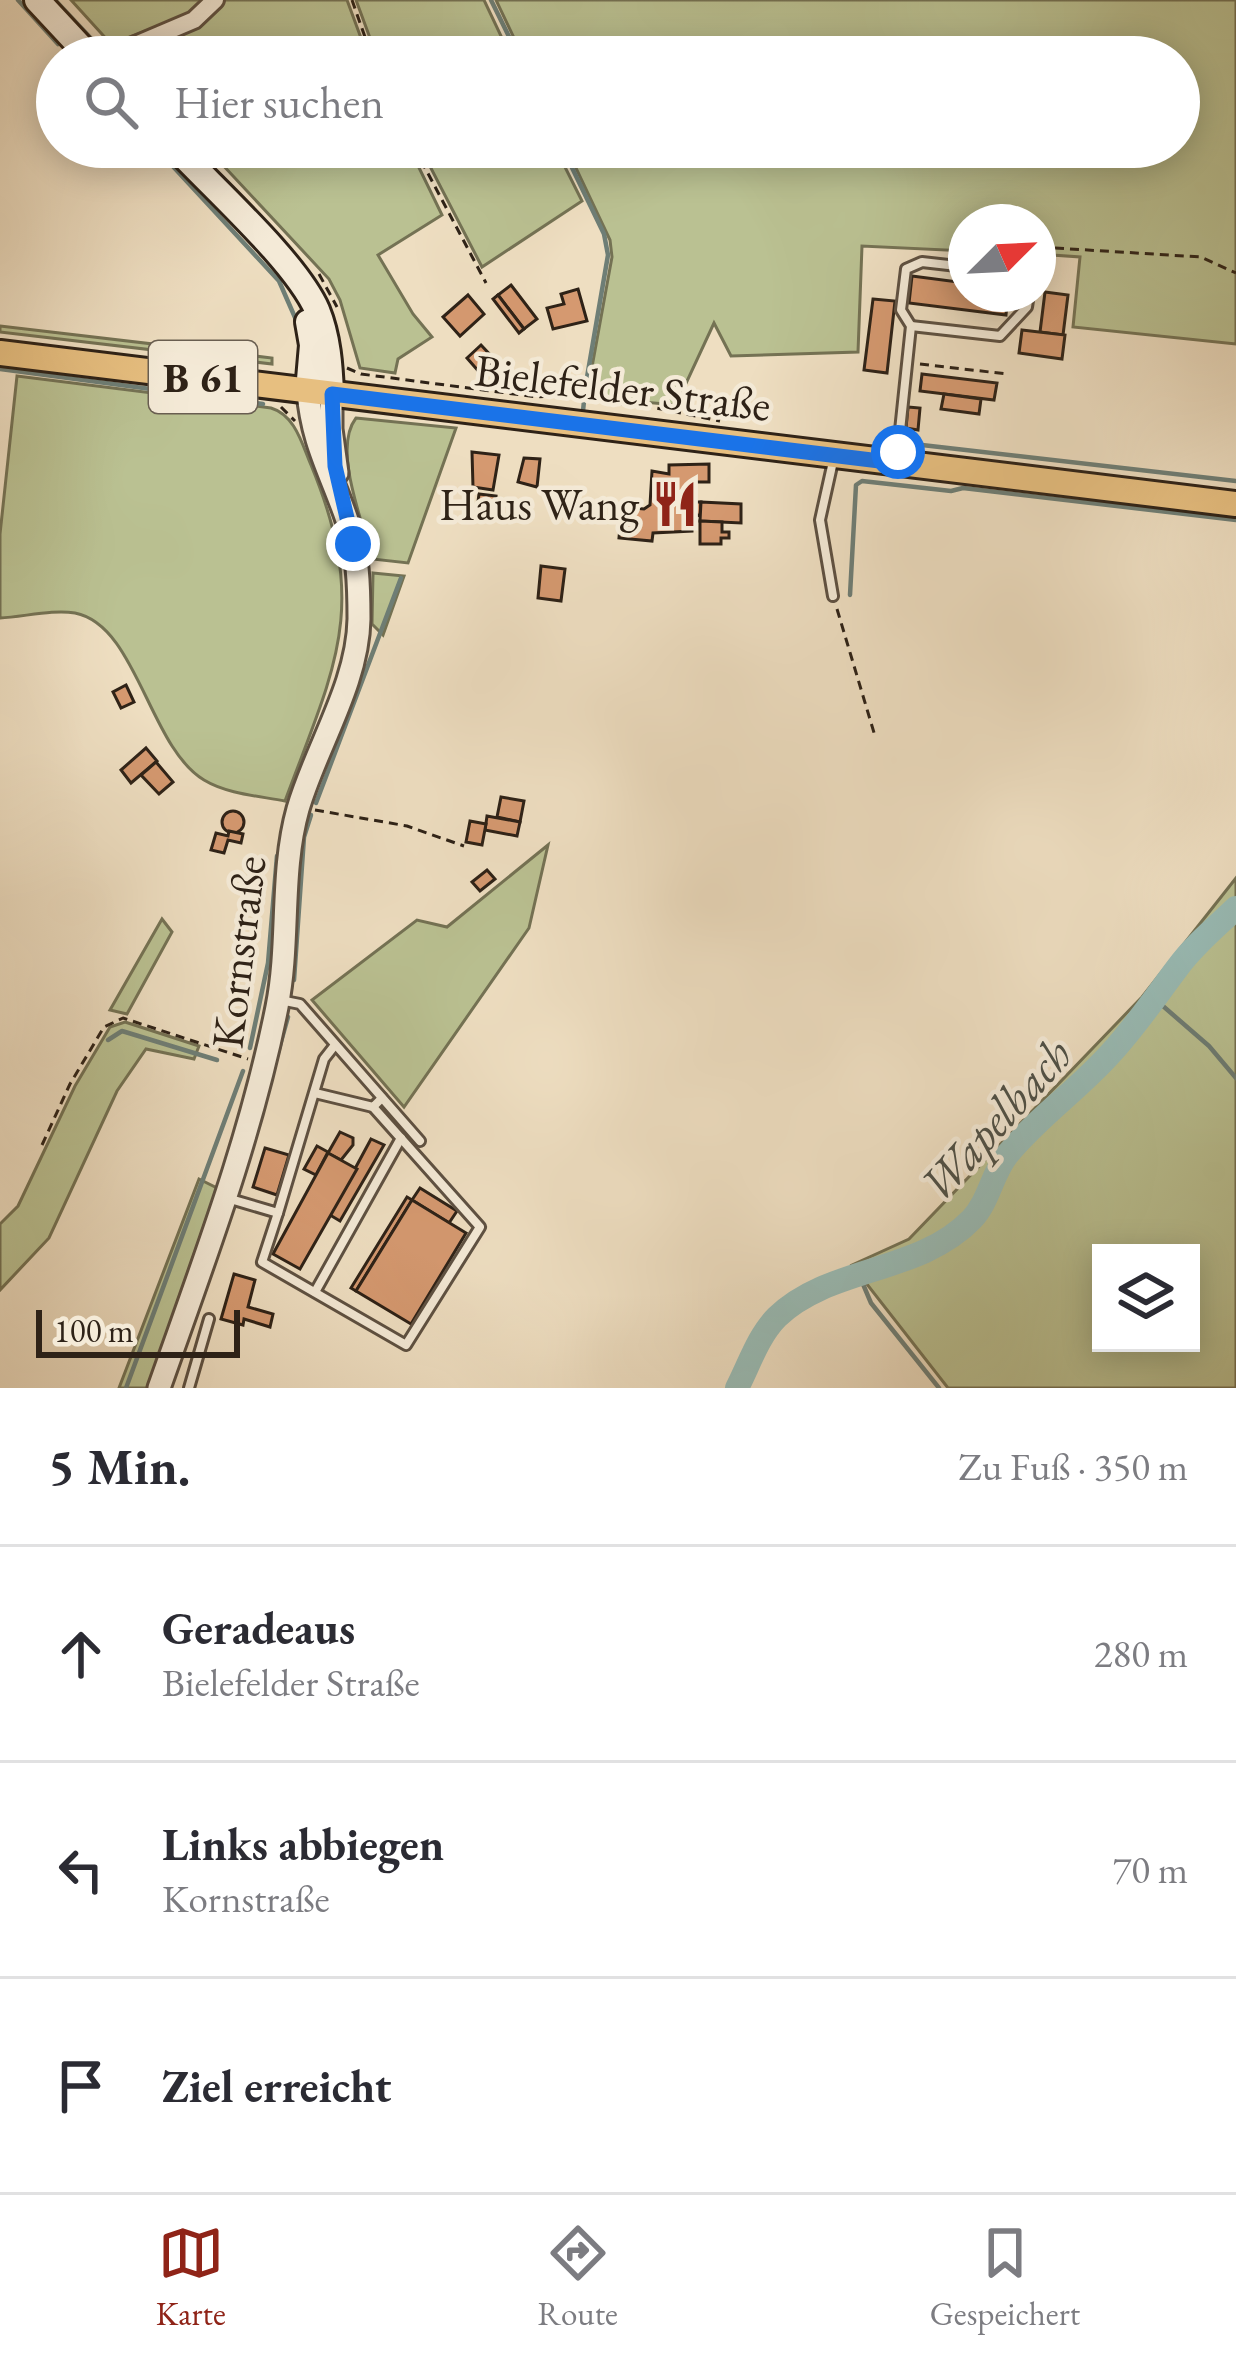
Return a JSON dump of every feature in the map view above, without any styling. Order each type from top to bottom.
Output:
[{"type":"main road","points":[[37,0],[70,36]]},
{"type":"main road","points":[[195,168],[302,282],[318,312],[327,344],[320,393]]},
{"type":"main road","name":"Bielefelder Straße","points":[[0,353],[1236,504]]},
{"type":"street","points":[[156,36],[194,20],[215,0]]},
{"type":"street","name":"Kornstraße","points":[[159,1388],[266,1063],[279,999],[298,808],[347,676],[359,625],[347,520],[320,393]]},
{"type":"lane","points":[[896,463],[911,326],[901,310],[906,269],[922,262],[948,265]]},
{"type":"lane","points":[[911,326],[1000,336],[1023,312]]},
{"type":"lane","points":[[833,596],[820,520],[835,456]]},
{"type":"lane","points":[[279,999],[300,1004],[420,1141]]},
{"type":"lane","points":[[314,1093],[373,1107],[480,1227],[406,1345],[262,1262],[324,1058],[335,1045]]},
{"type":"lane","points":[[373,1107],[382,1098]]},
{"type":"lane","points":[[315,1292],[401,1138]]},
{"type":"lane","points":[[225,1198],[278,1213]]},
{"type":"lane","points":[[189,1388],[209,1319]]},
{"type":"path","points":[[352,0],[365,36]]},
{"type":"path","points":[[425,168],[486,283]]},
{"type":"path","points":[[1056,248],[1201,256],[1236,273]]},
{"type":"path","points":[[907,363],[1007,374]]},
{"type":"path","points":[[276,386],[275,404],[287,410],[300,428]]},
{"type":"path","points":[[833,596],[874,736]]},
{"type":"path","points":[[298,808],[407,826],[464,846]]},
{"type":"path","points":[[42,1145],[70,1084],[112,1021],[123,1018],[266,1063]]},
{"type":"green space","points":[[71,0],[204,0],[192,14],[133,36],[104,36]]},
{"type":"green space","points":[[220,0],[347,0],[360,36],[158,36]]},
{"type":"green space","points":[[356,0],[484,0],[501,36],[369,36]]},
{"type":"green space","points":[[496,0],[1236,0],[1236,344],[1073,327],[1080,257],[1056,255],[1056,204],[948,204],[948,250],[862,246],[858,352],[731,356],[714,323],[676,405],[609,399],[588,389],[612,257],[610,240],[576,168],[1200,168],[1200,36],[513,36]]},
{"type":"green space","points":[[226,168],[419,168],[442,215],[378,255],[432,337],[398,359],[395,373],[360,368],[329,279]]},
{"type":"green space","points":[[431,168],[566,168],[582,201],[482,267]]},
{"type":"green space","points":[[0,326],[272,358],[272,364],[0,332]]},
{"type":"green space","points":[[17,376],[271,408],[292,424],[329,515],[342,599],[331,673],[285,801],[223,788],[185,764],[129,662],[96,622],[66,612],[0,618],[0,534]]},
{"type":"green space","points":[[356,418],[456,428],[408,563],[372,559],[348,466],[349,431]]},
{"type":"green space","points":[[373,573],[404,576],[383,635],[372,624]]},
{"type":"green space","points":[[548,845],[529,928],[404,1107],[312,1000],[417,920],[447,927]]},
{"type":"green space","points":[[1236,878],[1236,1388],[948,1388],[852,1265],[909,1239],[1142,997]]},
{"type":"green space","points":[[162,919],[172,932],[127,1014],[110,1010]]},
{"type":"green space","points":[[125,1022],[199,1046],[194,1059],[146,1049],[117,1091],[49,1238],[0,1290],[0,1224],[18,1206],[75,1086],[110,1027]]},
{"type":"green space","points":[[199,1179],[217,1188],[148,1388],[119,1388]]},
{"type":"building","points":[[912,276],[948,281],[948,308],[909,303]]},
{"type":"building","points":[[511,285],[537,319],[524,329],[498,295]]},
{"type":"building","points":[[578,289],[587,321],[553,329],[547,308],[564,304],[561,294]]},
{"type":"building","points":[[1056,293],[1068,295],[1063,335],[1040,332],[1042,312],[1056,312]]},
{"type":"building","points":[[468,295],[484,314],[460,336],[443,317]]},
{"type":"building","points":[[498,295],[524,329],[519,333],[493,299]]},
{"type":"building","points":[[873,299],[895,301],[887,373],[864,370]]},
{"type":"building","points":[[1022,330],[1065,335],[1062,359],[1019,353]]},
{"type":"building","points":[[481,345],[495,360],[480,373],[467,358]]},
{"type":"building","points":[[922,374],[997,383],[994,400],[920,391]]},
{"type":"building","points":[[944,394],[981,399],[979,414],[941,409]]},
{"type":"building","points":[[908,407],[920,408],[918,430],[906,428]]},
{"type":"building","points":[[472,452],[499,455],[493,490],[473,487]]},
{"type":"building","points":[[524,458],[540,459],[537,487],[518,482]]},
{"type":"building","name":"Haus Wang","points":[[709,464],[709,482],[692,482],[692,502],[701,502],[700,516],[692,513],[692,531],[653,533],[652,541],[619,538],[622,507],[650,505],[652,471],[669,474],[669,465]]},
{"type":"building","points":[[479,494],[496,496],[494,511],[477,509]]},
{"type":"building","points":[[701,502],[741,504],[741,523],[700,521]]},
{"type":"building","points":[[700,521],[722,522],[722,532],[729,532],[729,538],[721,538],[721,544],[700,544]]},
{"type":"building","points":[[541,566],[565,569],[561,601],[538,598]]},
{"type":"building","points":[[126,685],[134,702],[121,708],[113,692]]},
{"type":"building","points":[[146,748],[157,761],[131,783],[121,770]]},
{"type":"building","points":[[156,762],[173,782],[159,794],[141,775]]},
{"type":"building","points":[[501,797],[524,801],[520,822],[497,817]]},
{"type":"building","points":[[233,811],[244,822],[233,833],[222,822]]},
{"type":"building","points":[[487,816],[520,822],[517,836],[485,830]]},
{"type":"building","points":[[470,821],[486,824],[482,845],[466,842]]},
{"type":"building","points":[[229,831],[243,834],[241,843],[228,840],[224,853],[211,850],[216,833],[228,836]]},
{"type":"building","points":[[487,870],[495,879],[480,891],[472,882]]},
{"type":"building","points":[[340,1132],[353,1138],[341,1160],[328,1153]]},
{"type":"building","points":[[371,1139],[384,1145],[340,1221],[330,1215]]},
{"type":"building","points":[[317,1146],[328,1152],[316,1175],[304,1169]]},
{"type":"building","points":[[265,1148],[289,1155],[277,1195],[253,1187]]},
{"type":"building","points":[[328,1153],[357,1169],[300,1269],[273,1254]]},
{"type":"building","points":[[420,1188],[457,1211],[449,1223],[412,1200]]},
{"type":"building","points":[[407,1197],[412,1200],[356,1291],[351,1288]]},
{"type":"building","points":[[412,1200],[466,1233],[411,1324],[356,1291]]},
{"type":"building","points":[[234,1274],[255,1280],[248,1307],[273,1314],[270,1327],[244,1319],[243,1325],[221,1319]]},
{"type":"waterway","points":[[18,0],[51,36]]},
{"type":"waterway","points":[[55,0],[89,36]]},
{"type":"waterway","points":[[491,0],[509,36]]},
{"type":"waterway","points":[[174,168],[279,281],[297,322]]},
{"type":"waterway","points":[[572,168],[604,234],[608,255],[585,389]]},
{"type":"waterway","points":[[302,265],[325,300]]},
{"type":"waterway","points":[[0,369],[263,404]]},
{"type":"waterway","points":[[583,411],[584,401]]},
{"type":"waterway","points":[[922,445],[1236,481]]},
{"type":"waterway","points":[[850,595],[856,485],[862,481],[1236,520]]},
{"type":"waterway","points":[[316,803],[401,578]]},
{"type":"waterway","points":[[294,980],[304,837],[311,815]]},
{"type":"waterway","points":[[250,1048],[268,963],[277,856]]},
{"type":"waterway","name":"Wapelbach","points":[[737,1388],[764,1333],[798,1300],[927,1250],[972,1219],[1007,1155],[1111,1053],[1184,959],[1236,908]]},
{"type":"waterway","points":[[1156,1000],[1209,1046],[1236,1078]]},
{"type":"waterway","points":[[240,1187],[288,1017]]},
{"type":"waterway","points":[[108,1040],[122,1031],[217,1060]]},
{"type":"waterway","points":[[126,1388],[243,1071]]},
{"type":"waterway","points":[[860,1277],[871,1303],[939,1388]]},
{"type":"place","name":"Haus Wang","points":[[675,504]]},
{"type":"route","points":[[353,544],[335,466],[332,394],[896,463],[898,452]]}]
